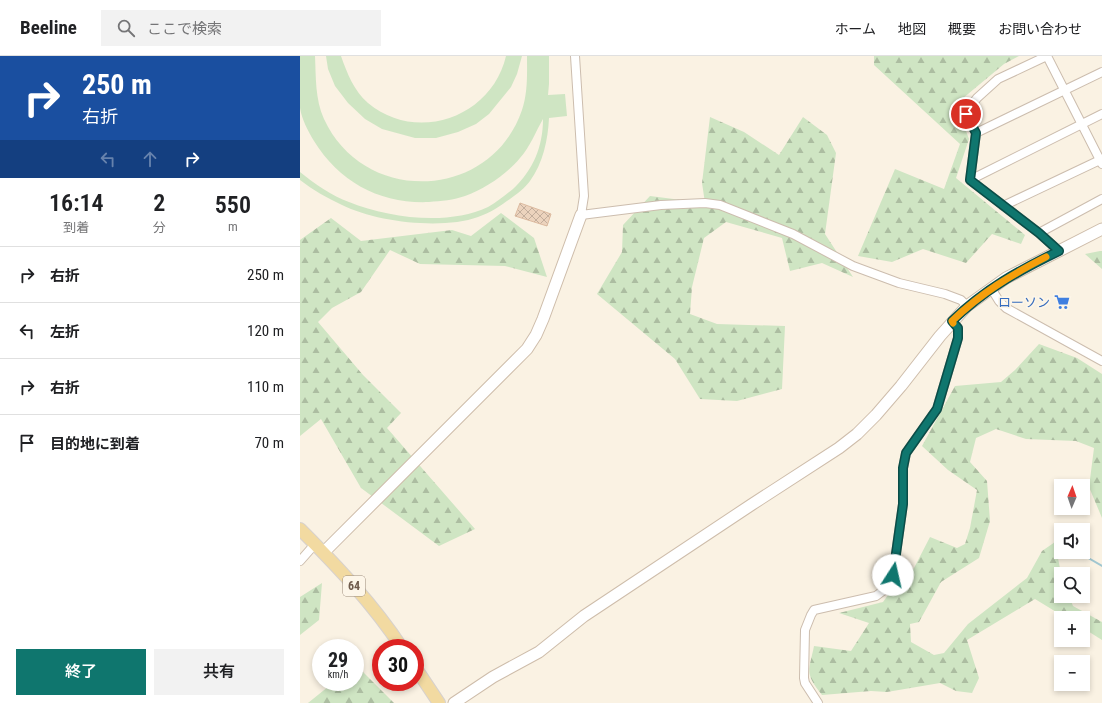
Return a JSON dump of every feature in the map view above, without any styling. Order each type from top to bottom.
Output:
[{"type":"main road","name":"64","points":[[300,529],[324,552],[378,612],[396,639]]},
{"type":"main road","points":[[424,681],[438,703]]},
{"type":"street","points":[[324,552],[527,349],[536,335],[581,215],[584,196],[575,56]]},
{"type":"street","points":[[970,180],[976,133],[966,114],[977,98],[998,80],[1047,56],[1101,161],[1003,206]]},
{"type":"street","points":[[976,133],[1066,91],[1102,72]]},
{"type":"street","points":[[970,180],[1102,114]]},
{"type":"street","points":[[970,180],[1039,233],[1059,251]]},
{"type":"street","points":[[1039,233],[1102,199]]},
{"type":"street","points":[[581,215],[661,205],[705,203],[720,205],[793,234],[853,266],[899,283],[956,298],[961,300],[967,306]]},
{"type":"street","points":[[454,703],[493,677],[539,652],[584,616],[839,448],[857,434],[876,415],[901,386],[952,321],[967,306],[1006,278],[1102,229]]},
{"type":"street","points":[[991,288],[999,301],[1006,308],[1102,361]]},
{"type":"street","points":[[818,703],[805,683],[805,630],[807,621],[814,610],[876,596],[884,590],[893,575],[903,504],[904,460],[906,453],[937,409],[958,338],[958,328],[952,321]]},
{"type":"street","points":[[300,561],[315,544]]},
{"type":"green space","points":[[300,56],[315,56],[316,88],[321,111],[324,119],[343,147],[367,167],[396,178],[426,181],[456,176],[484,162],[506,140],[522,110],[526,90],[527,56],[549,56],[548,95],[565,94],[567,116],[549,118],[544,151],[535,174],[521,191],[491,211],[478,217],[463,221],[446,223],[390,220],[356,211],[320,194],[300,180],[300,172],[330,193],[365,208],[400,216],[418,218],[437,218],[472,213],[488,207],[498,201],[520,182],[536,157],[543,129],[543,119],[524,154],[515,164],[495,180],[473,193],[443,201],[429,202],[411,202],[378,195],[363,188],[336,169],[324,156],[307,129],[300,108]]},
{"type":"green space","points":[[326,56],[341,56],[348,75],[359,93],[368,103],[387,115],[408,122],[430,122],[450,118],[469,108],[485,95],[498,77],[506,56],[522,56],[517,74],[511,87],[489,114],[476,124],[458,132],[436,138],[415,138],[382,129],[365,119],[348,103],[335,86],[328,69]]},
{"type":"green space","points":[[874,56],[1019,56],[1004,64],[956,104],[969,139],[956,178],[1025,235],[1021,244],[992,234],[966,263],[923,249],[892,262],[858,256],[895,169],[944,189],[960,144],[874,65]]},
{"type":"green space","points":[[710,117],[744,132],[779,155],[803,117],[827,135],[836,153],[825,234],[853,277],[822,263],[790,271],[782,238],[726,222],[704,238],[692,287],[690,314],[717,324],[785,326],[782,389],[737,401],[700,399],[675,359],[597,294],[622,252],[623,225],[650,196],[705,203],[702,183]]},
{"type":"green space","points":[[501,213],[534,238],[547,277],[505,266],[420,264],[390,250],[361,292],[332,308],[318,322],[363,375],[401,413],[387,428],[475,529],[439,546],[361,488],[321,419],[300,436],[300,240],[331,218],[361,241],[452,230],[471,236]]},
{"type":"green space","points":[[1102,251],[1102,269],[1085,254]]},
{"type":"green space","points":[[1039,344],[1077,358],[1102,374],[1102,518],[1090,489],[1094,448],[1076,441],[1026,439],[996,429],[976,438],[970,462],[987,481],[990,521],[979,558],[941,582],[919,622],[910,624],[911,642],[934,655],[944,653],[968,624],[1027,578],[1042,551],[1054,543],[1054,559],[1058,559],[1060,567],[1054,567],[1054,603],[1072,603],[1073,606],[1082,611],[1055,611],[1035,599],[967,640],[979,678],[972,693],[956,691],[940,683],[887,692],[871,691],[822,695],[812,682],[809,672],[814,646],[851,651],[869,623],[839,613],[883,602],[893,588],[914,568],[930,537],[957,548],[965,544],[970,528],[977,490],[948,470],[922,446],[955,386],[1001,382],[1015,370]]},
{"type":"green space","points":[[322,583],[319,620],[300,635],[300,597]]},
{"type":"green space","points":[[1090,615],[1102,622],[1102,640],[1090,632]]},
{"type":"green space","points":[[364,673],[372,681],[372,691],[382,691],[394,703],[308,703],[323,691],[364,691]]},
{"type":"building","points":[[520,203],[551,214],[547,226],[515,216]]},
{"type":"waterway","points":[[1090,559],[1102,566]]},
{"type":"slow traffic","points":[[953,323],[952,321],[967,306],[991,288],[1006,278],[1046,257]]},
{"type":"place","name":"ローソン","points":[[1062,302]]},
{"type":"route","points":[[893,575],[903,504],[904,460],[906,453],[924,430],[937,409],[958,338],[958,328],[952,321],[967,306],[1006,278],[1059,251],[1039,233],[970,180],[976,133],[966,114]]}]
